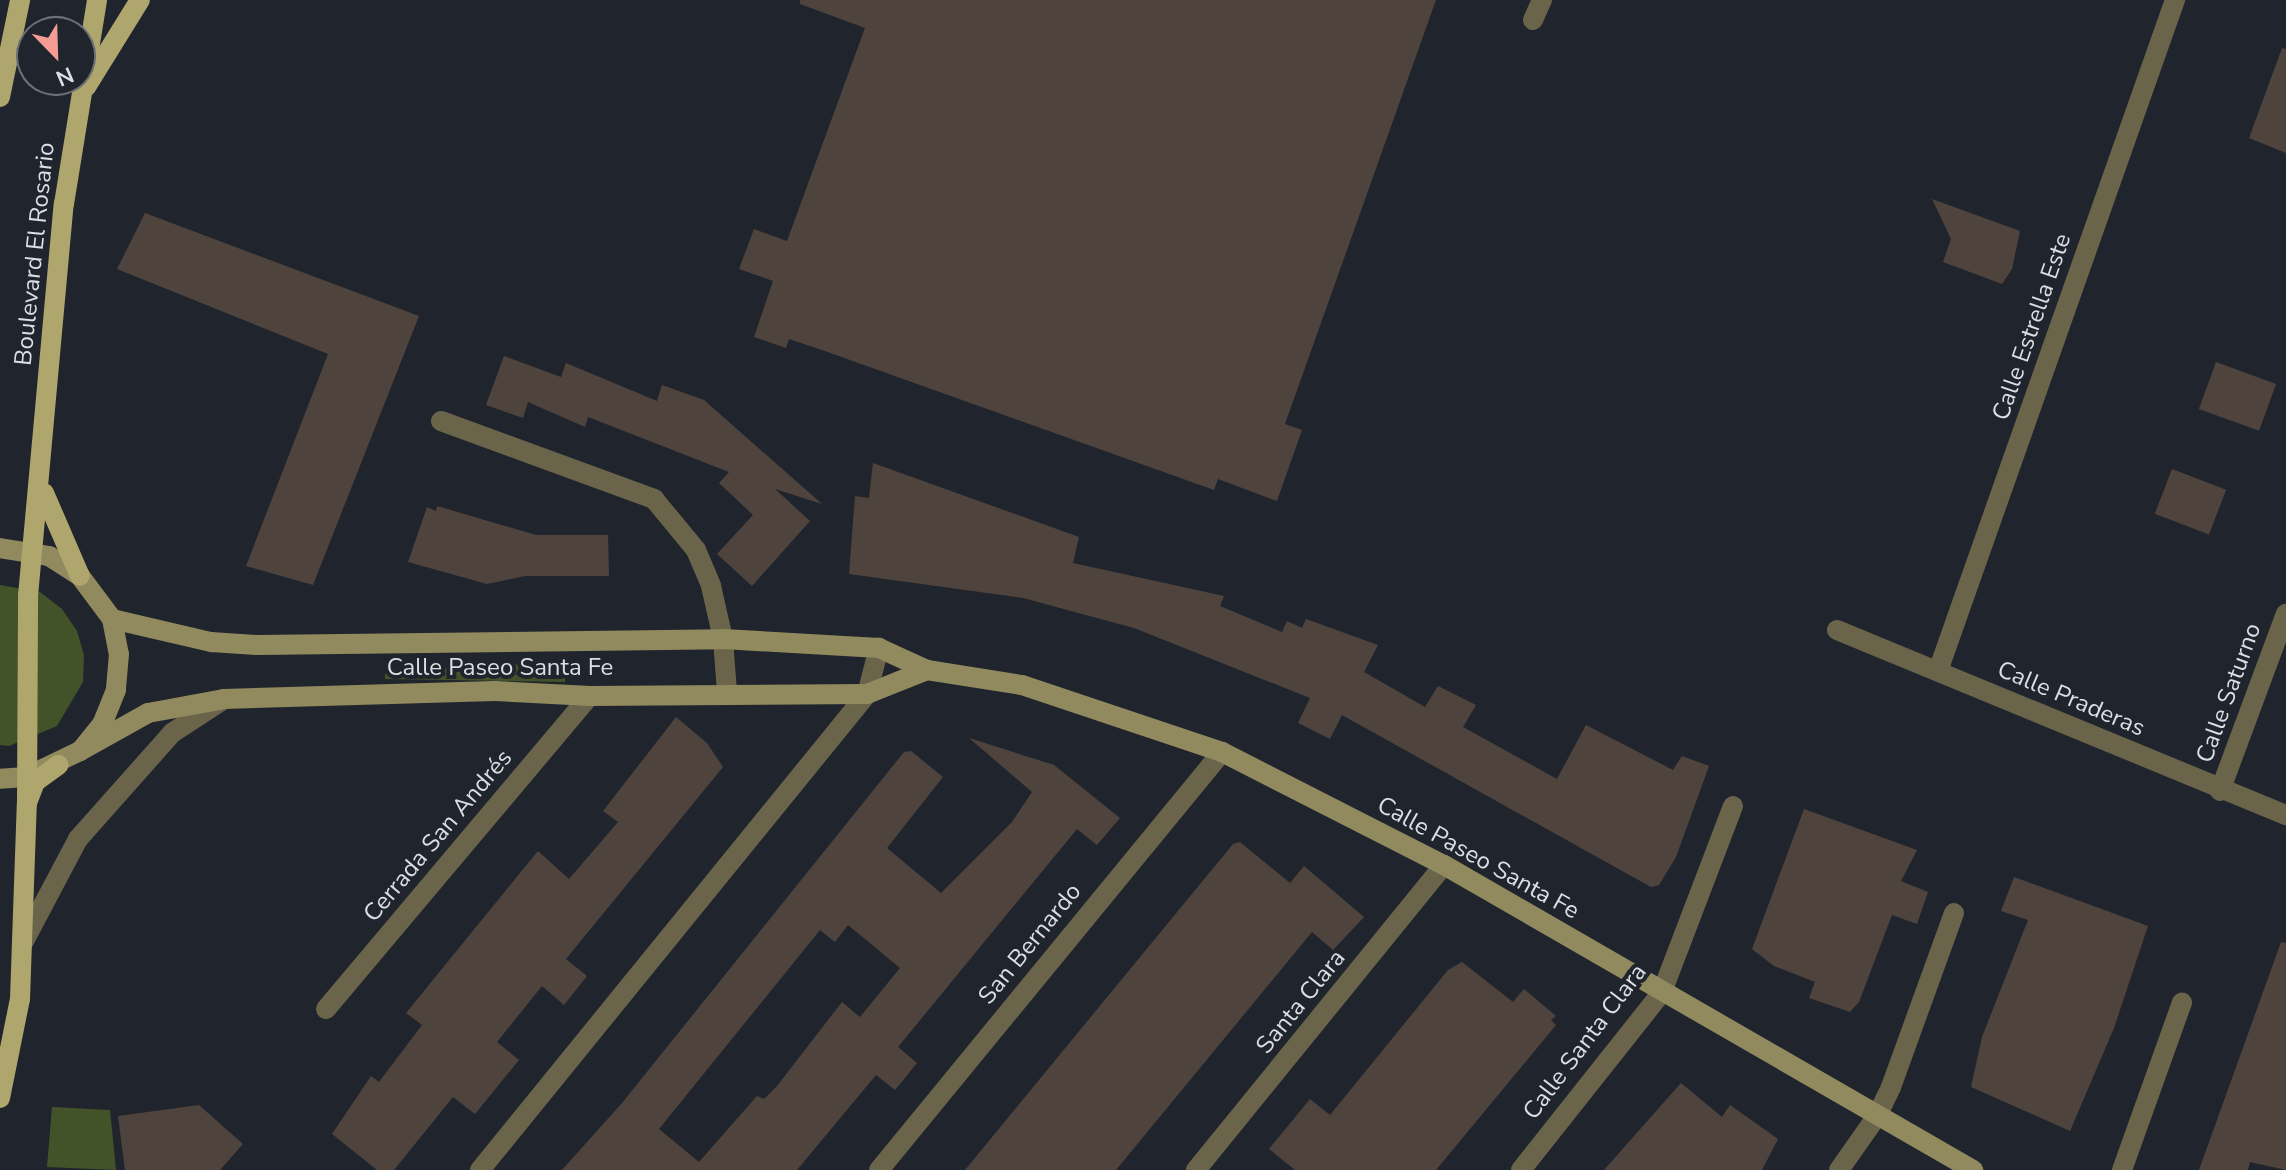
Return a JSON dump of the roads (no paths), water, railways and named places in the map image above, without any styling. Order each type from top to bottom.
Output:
[{"type":"main road","points":[[0,97],[20,0]]},
{"type":"main road","name":"Boulevard El Rosario","points":[[24,941],[27,627],[64,204],[97,0]]},
{"type":"main road","points":[[79,97],[140,0]]},
{"type":"main road","points":[[40,478],[54,525],[80,576]]},
{"type":"main road","points":[[27,803],[35,782],[58,765]]},
{"type":"main road","points":[[0,1098],[20,999],[24,941]]},
{"type":"street","points":[[1533,20],[1542,0]]},
{"type":"street","name":"Calle Estrella Este","points":[[1938,671],[2175,0]]},
{"type":"street","points":[[441,421],[654,499],[696,550],[723,639],[727,692]]},
{"type":"street","points":[[0,548],[34,552],[80,576],[112,619],[119,654],[116,690],[103,723],[80,751]]},
{"type":"street","name":"Calle Saturno","points":[[2220,791],[2286,614]]},
{"type":"street","name":"Calle Paseo Santa Fe","points":[[112,619],[211,642],[257,645],[723,639],[879,648],[927,670],[1022,685],[1222,752],[1444,865],[1973,1170]]},
{"type":"street","name":"Calle Praderas","points":[[1837,630],[2220,791],[2286,815]]},
{"type":"street","points":[[480,1170],[867,694],[879,648]]},
{"type":"street","name":"Calle Paseo Santa Fe","points":[[0,779],[26,777],[58,765],[159,709],[224,699],[495,691],[590,696],[727,692],[867,694],[927,670]]},
{"type":"street","name":"Cerrada San Andrés","points":[[326,1009],[590,696]]},
{"type":"street","points":[[24,941],[78,839],[172,733],[224,699]]},
{"type":"street","name":"San Bernardo","points":[[879,1170],[1222,752]]},
{"type":"street","name":"Calle Santa Clara","points":[[1521,1170],[1662,992],[1733,806]]},
{"type":"street","name":"Santa Clara","points":[[1196,1170],[1444,865]]},
{"type":"street","points":[[1839,1170],[1877,1116],[1903,1060],[1954,913]]},
{"type":"street","points":[[2122,1170],[2182,1002]]}]
